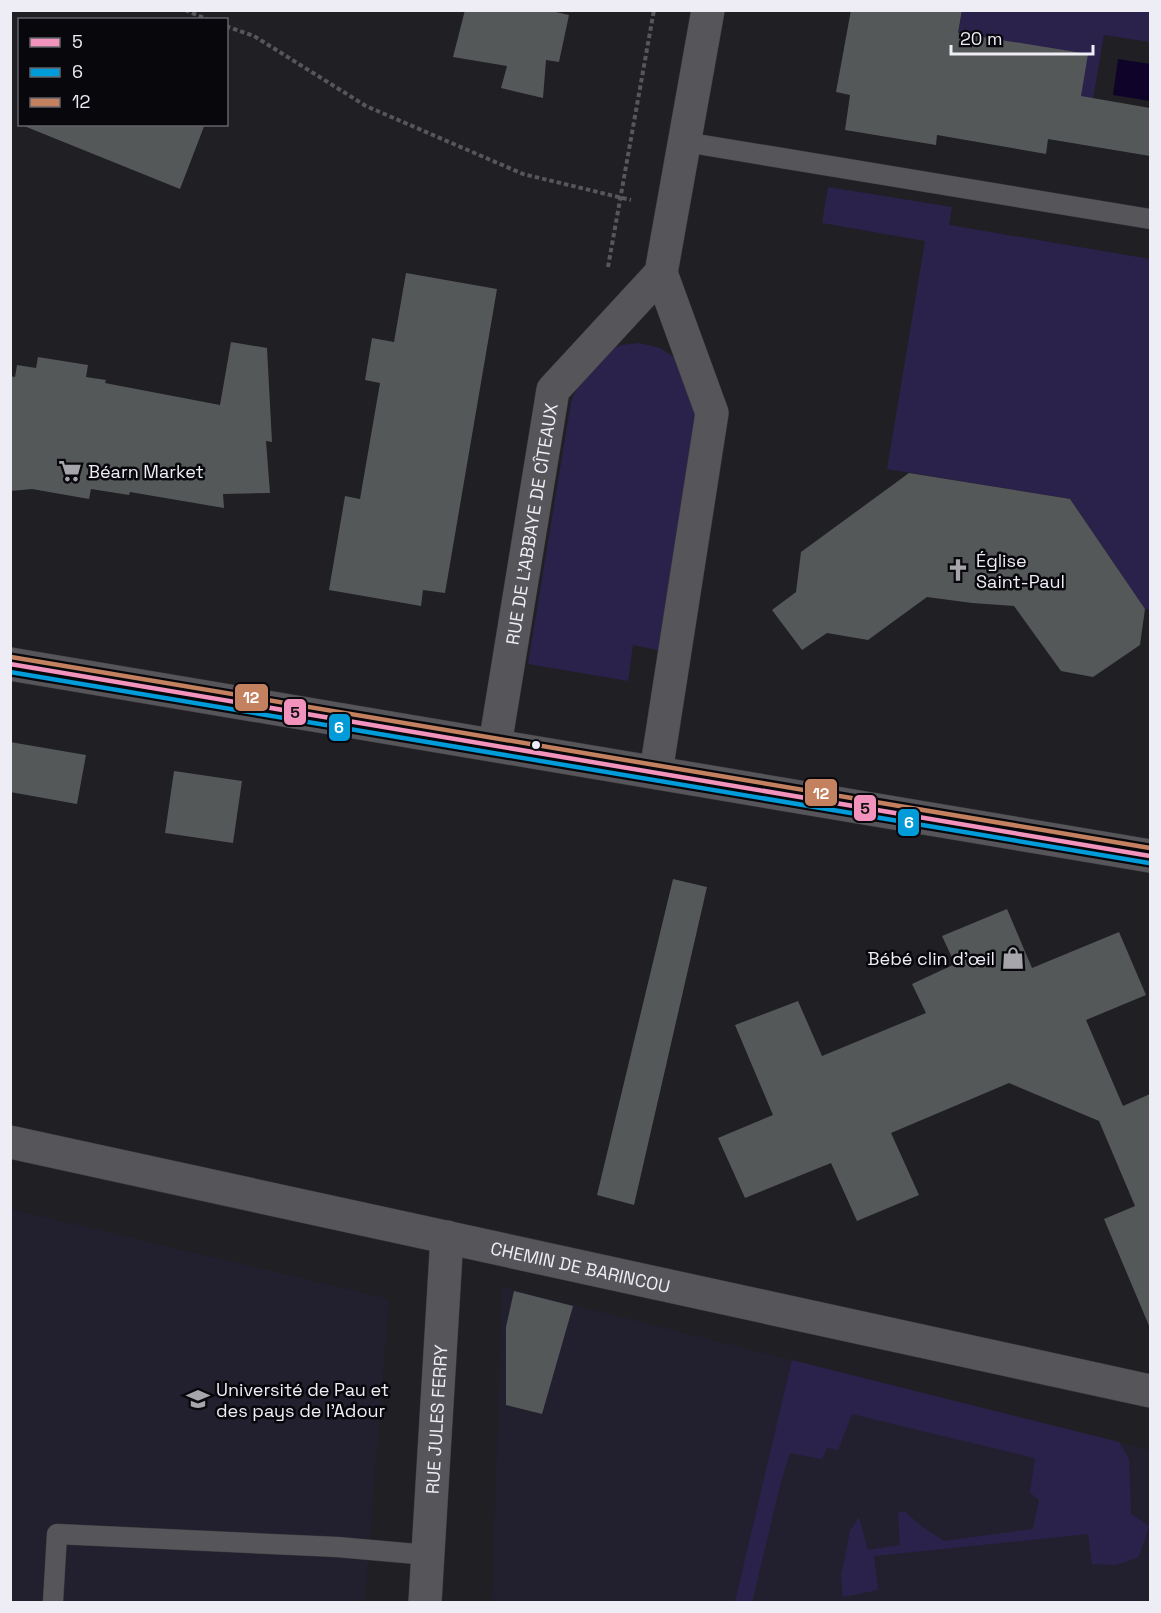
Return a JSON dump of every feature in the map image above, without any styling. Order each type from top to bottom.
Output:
[{"type":"street","points":[[656,772],[712,412],[661,273],[708,10]]},
{"type":"street","name":"RUE DE L'ABBAYE DE CÎTEAUX","points":[[495,745],[552,390],[661,273]]},
{"type":"street","points":[[10,664],[1150,856]]},
{"type":"street","name":"CHEMIN DE BARINCOU","points":[[10,1142],[1150,1391]]},
{"type":"street","name":"RUE JULES FERRY","points":[[425,1602],[447,1237]]},
{"type":"lane","points":[[685,142],[1150,219]]},
{"type":"lane","points":[[53,1602],[57,1534],[336,1547],[428,1555]]},
{"type":"path","points":[[185,10],[204,18]]},
{"type":"path","points":[[228,27],[254,36],[366,106],[523,174],[673,210]]},
{"type":"shaded area","points":[[962,11],[1150,11],[1150,42],[1104,35],[1093,99],[955,54]]},
{"type":"shaded area","points":[[1118,59],[1150,64],[1150,101],[1113,95]]},
{"type":"shaded area","points":[[828,187],[952,207],[949,225],[1150,259],[1150,610],[1145,609],[1070,499],[887,469],[925,241],[822,223]]},
{"type":"shaded area","points":[[639,343],[660,348],[678,360],[698,417],[662,651],[633,645],[628,681],[528,664],[571,402],[582,376],[606,351],[622,345]]},
{"type":"shaded area","name":"Université de Pau et des pays de l'Adour","points":[[10,1209],[389,1299],[365,1602],[11,1602]]},
{"type":"shaded area","points":[[502,1287],[1150,1450],[1150,1602],[492,1602]]},
{"type":"shaded area","points":[[792,1360],[1119,1442],[1129,1459],[1131,1514],[1149,1526],[1139,1557],[1116,1565],[1092,1564],[1088,1534],[874,1556],[878,1590],[843,1597],[841,1577],[850,1531],[859,1517],[868,1550],[900,1545],[898,1513],[904,1511],[944,1541],[1033,1529],[1039,1500],[1030,1493],[1035,1458],[852,1414],[838,1450],[827,1448],[822,1459],[790,1453],[752,1602],[735,1602]]},
{"type":"building","points":[[465,10],[547,10],[569,15],[559,62],[546,60],[543,98],[501,88],[507,66],[453,57]]},
{"type":"building","points":[[851,10],[962,10],[958,33],[1088,54],[1081,96],[1150,108],[1150,156],[1048,139],[1046,154],[937,135],[936,145],[845,130],[850,95],[836,92]]},
{"type":"building","points":[[24,126],[204,126],[180,189]]},
{"type":"building","points":[[406,273],[497,289],[445,593],[423,590],[421,606],[329,590],[345,496],[360,499],[380,383],[365,380],[372,338],[394,342]]},
{"type":"building","points":[[231,342],[267,348],[272,442],[266,441],[270,493],[223,494],[224,508],[130,492],[129,495],[91,489],[89,499],[32,489],[10,491],[10,376],[15,377],[17,365],[36,368],[38,357],[88,365],[86,377],[106,380],[105,383],[220,405]]},
{"type":"building","name":"Église Saint-Paul","points":[[909,473],[1070,499],[1145,609],[1140,645],[1093,677],[1061,671],[1014,606],[927,597],[868,640],[827,633],[802,650],[772,610],[796,592],[801,552]]},
{"type":"building","points":[[10,742],[86,755],[77,804],[10,792]]},
{"type":"building","points":[[174,771],[242,781],[233,843],[165,833]]},
{"type":"building","points":[[673,879],[707,887],[634,1205],[597,1195]]},
{"type":"building","points":[[1007,909],[1032,968],[1119,932],[1146,995],[1086,1020],[1123,1106],[1150,1094],[1150,1328],[1104,1219],[1135,1206],[1099,1121],[1009,1083],[891,1133],[919,1195],[857,1221],[831,1163],[745,1198],[718,1138],[773,1115],[735,1025],[798,1001],[822,1056],[926,1013],[912,984],[955,964],[942,936]]},
{"type":"building","points":[[514,1291],[573,1306],[542,1414],[506,1405],[506,1327]]},
{"type":"transit line","name":"12","points":[[11,657],[1150,848]]},
{"type":"transit line","name":"5","points":[[10,664],[1150,856]]},
{"type":"transit line","name":"6","points":[[10,672],[1149,863]]},
{"type":"place","name":"Béarn Market","points":[[70,471]]},
{"type":"place","name":"Église Saint-Paul","points":[[958,570]]},
{"type":"place","name":"Bébé clin d'œil","points":[[1013,958]]},
{"type":"place","name":"Université de Pau et des pays de l'Adour","points":[[198,1399]]}]
